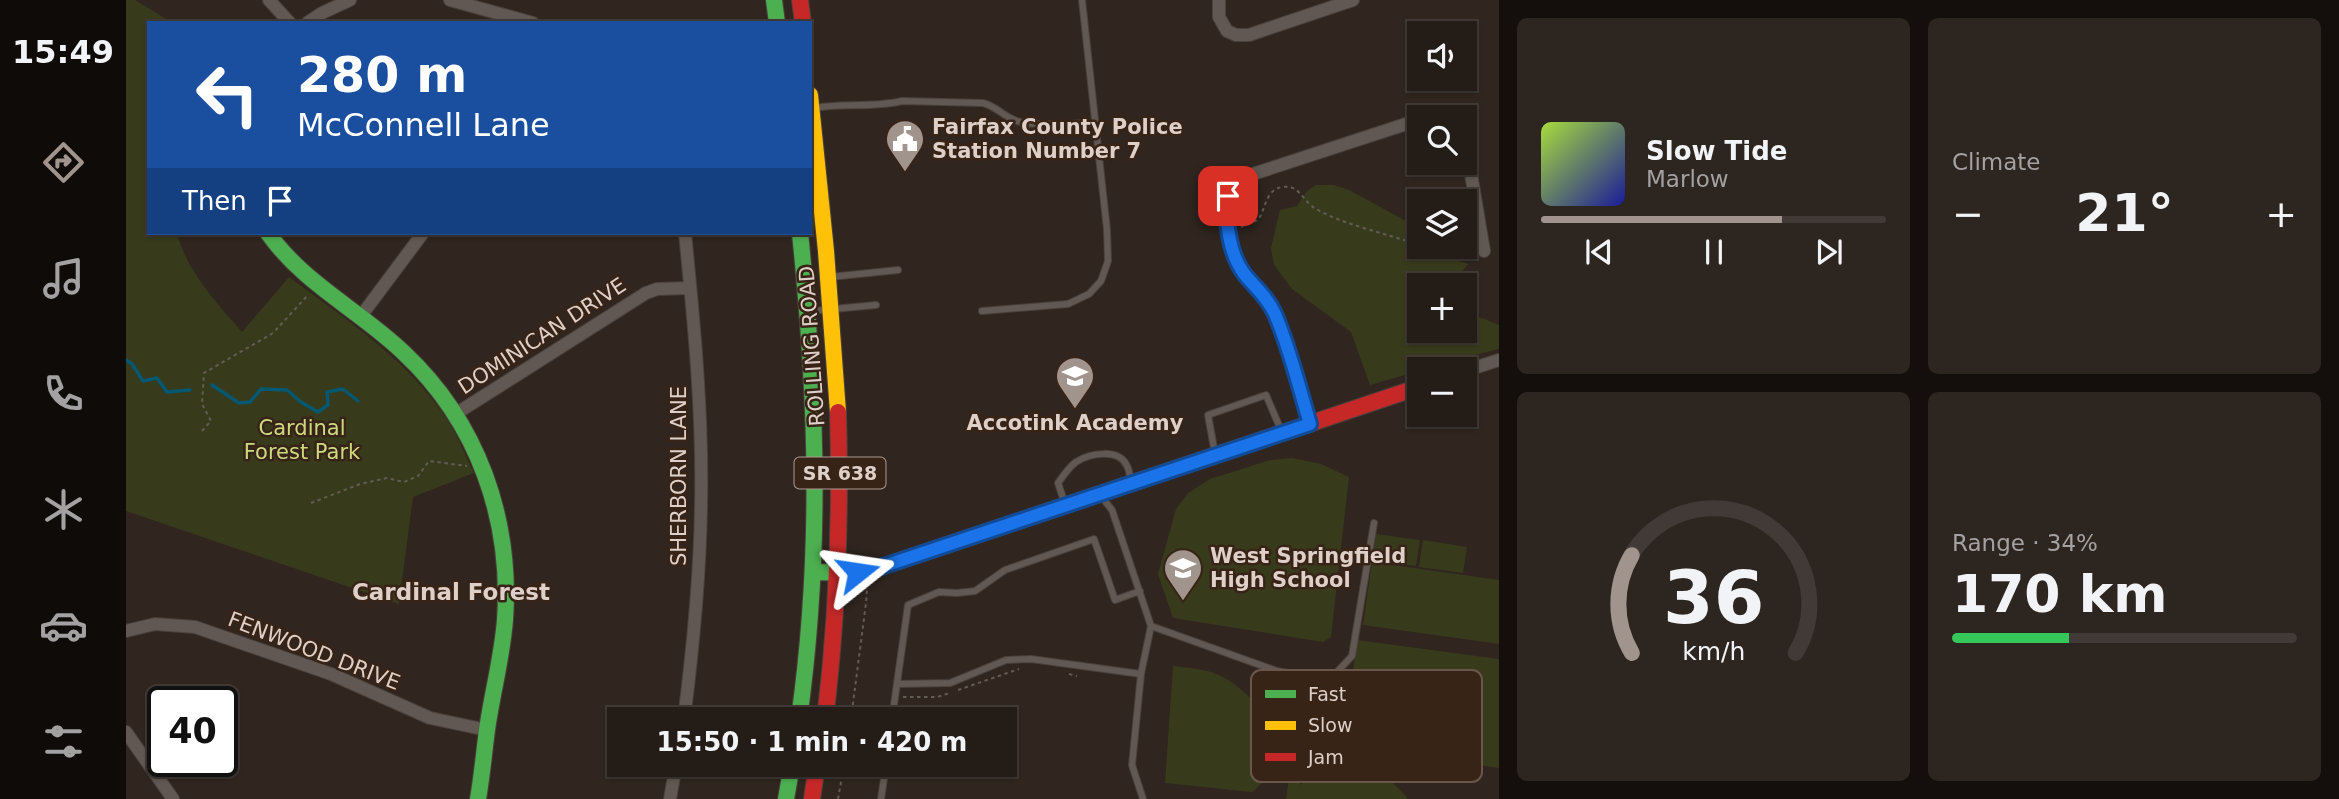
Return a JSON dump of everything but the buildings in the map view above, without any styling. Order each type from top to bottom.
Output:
[{"type":"street","points":[[269,0],[288,21]]},
{"type":"street","points":[[310,21],[350,0]]},
{"type":"street","points":[[450,0],[526,21]]},
{"type":"street","points":[[774,0],[777,21]]},
{"type":"street","points":[[800,0],[803,21]]},
{"type":"street","points":[[1219,0],[1219,17],[1227,31],[1236,35],[1249,35],[1353,0]]},
{"type":"street","name":"ROLLING ROAD","points":[[812,111],[830,276],[837,373],[840,573],[827,707]]},
{"type":"street","points":[[1310,424],[1275,313],[1233,253],[1228,196],[1239,180],[1407,124]]},
{"type":"street","points":[[1471,175],[1484,251]]},
{"type":"street","points":[[269,235],[283,254],[417,364],[457,413],[477,451],[490,484],[506,558],[505,622],[478,799]]},
{"type":"street","points":[[361,316],[422,235]]},
{"type":"street","name":"SHERBORN LANE","points":[[685,235],[698,377],[701,505],[695,627],[685,707]]},
{"type":"street","name":"ROLLING ROAD","points":[[800,235],[813,397],[815,572],[807,673],[801,707]]},
{"type":"street","name":"DOMINICAN DRIVE","points":[[457,413],[646,293],[690,288]]},
{"type":"street","points":[[1477,367],[1499,360]]},
{"type":"street","points":[[815,572],[840,573],[875,569],[1407,391]]},
{"type":"street","name":"FENWOOD DRIVE","points":[[126,631],[155,624],[195,627],[331,674],[430,718],[487,730]]},
{"type":"street","points":[[126,732],[173,799]]},
{"type":"street","points":[[670,799],[674,777]]},
{"type":"street","points":[[786,799],[790,777]]},
{"type":"street","points":[[812,799],[815,777]]},
{"type":"lane","points":[[982,311],[1068,304],[1089,294],[1101,281],[1108,261],[1082,0]]},
{"type":"lane","points":[[812,102],[983,103],[994,106],[1002,114],[1019,122],[1096,123]]},
{"type":"lane","points":[[1477,234],[1481,233]]},
{"type":"lane","points":[[830,276],[898,270]]},
{"type":"lane","points":[[807,311],[876,305]]},
{"type":"lane","points":[[1216,456],[1208,415],[1266,395],[1283,433]]},
{"type":"lane","points":[[1065,506],[1058,483],[1073,463],[1088,455],[1112,454],[1122,459],[1128,467],[1131,484]]},
{"type":"lane","points":[[1100,494],[1112,510],[1151,626],[1142,674],[1132,765],[1143,799]]},
{"type":"lane","points":[[1339,670],[1352,656],[1374,523]]},
{"type":"lane","points":[[895,707],[908,605],[939,592],[975,591],[1005,570],[1094,539],[1115,600],[1140,591]]},
{"type":"lane","points":[[1151,626],[1274,670]]},
{"type":"lane","points":[[897,684],[950,683],[1006,660],[1031,659],[1142,674]]},
{"type":"lane","points":[[881,799],[884,777]]},
{"type":"path","points":[[1229,229],[1255,223],[1260,218],[1270,194],[1278,188],[1292,187],[1299,191],[1311,206],[1325,213],[1407,240]]},
{"type":"path","points":[[1477,252],[1484,251]]},
{"type":"path","points":[[202,431],[211,421],[202,404],[204,373],[273,333],[318,284]]},
{"type":"path","points":[[311,503],[359,484],[387,478],[404,482],[418,476],[429,461],[472,467],[467,457]]},
{"type":"path","points":[[853,707],[867,596],[867,588],[861,589],[858,572]]},
{"type":"path","points":[[898,696],[937,697],[1023,667]]},
{"type":"path","points":[[1063,673],[1077,676]]},
{"type":"path","points":[[838,799],[842,777]]},
{"type":"green space","name":"Cardinal Forest Park","points":[[126,0],[135,0],[170,21],[147,21],[147,235],[178,235],[195,274],[242,332],[289,277],[332,308],[393,357],[429,395],[449,423],[474,473],[413,497],[399,604],[126,511]]},
{"type":"green space","points":[[1316,185],[1334,185],[1349,190],[1407,221],[1407,259],[1453,259],[1468,264],[1461,273],[1407,273],[1407,343],[1477,343],[1477,318],[1499,325],[1499,349],[1467,357],[1407,357],[1407,374],[1370,385],[1351,332],[1292,289],[1274,265],[1271,248],[1280,210],[1297,206],[1307,191]]},
{"type":"green space","points":[[1292,458],[1321,464],[1349,477],[1331,637],[1323,642],[1173,618],[1158,574],[1176,509],[1188,493],[1210,479],[1270,460]]},
{"type":"green space","points":[[1376,534],[1420,540],[1416,566],[1372,560]]},
{"type":"green space","points":[[1423,540],[1467,547],[1463,573],[1419,567]]},
{"type":"green space","points":[[1372,562],[1499,580],[1499,644],[1363,625]]},
{"type":"green space","points":[[1357,640],[1499,659],[1499,768],[1482,766],[1482,670],[1353,670]]},
{"type":"green space","points":[[1173,666],[1206,671],[1225,678],[1251,698],[1251,782],[1263,782],[1252,792],[1165,783]]},
{"type":"green space","points":[[1288,782],[1300,782],[1300,785],[1304,782],[1391,782],[1408,799],[1286,799]]},
{"type":"waterway","points":[[126,360],[132,364],[143,381],[157,378],[167,392],[190,390]]},
{"type":"waterway","points":[[212,385],[239,403],[250,402],[261,389],[287,390],[318,412],[328,405],[327,392],[343,389],[358,401]]},
{"type":"traffic: fast","points":[[774,0],[777,21]]},
{"type":"traffic: fast","points":[[270,235],[298,267],[386,337],[429,379],[452,409],[485,474],[496,509],[506,582],[502,648],[478,799]]},
{"type":"traffic: fast","points":[[800,235],[810,356],[814,476],[811,596],[800,707]]},
{"type":"traffic: fast","points":[[815,572],[854,573],[875,569],[1231,450]]},
{"type":"traffic: fast","points":[[786,799],[790,777]]},
{"type":"traffic: slow","points":[[812,114],[838,412]]},
{"type":"traffic: jam","points":[[800,0],[803,21]]},
{"type":"traffic: jam","points":[[1231,450],[1407,391]]},
{"type":"traffic: jam","points":[[826,707],[838,566],[838,412]]},
{"type":"traffic: jam","points":[[812,799],[815,777]]},
{"type":"place","name":"Fairfax County Police Station Number 7","points":[[905,173]]},
{"type":"place","name":"Accotink Academy","points":[[1075,410]]},
{"type":"place","name":"West Springfield High School","points":[[1183,602]]},
{"type":"district","name":"Cardinal Forest","points":[[451,592]]},
{"type":"route","points":[[858,572],[875,569],[1029,519],[1310,424],[1275,313],[1265,296],[1242,271],[1233,253],[1228,196]]}]
